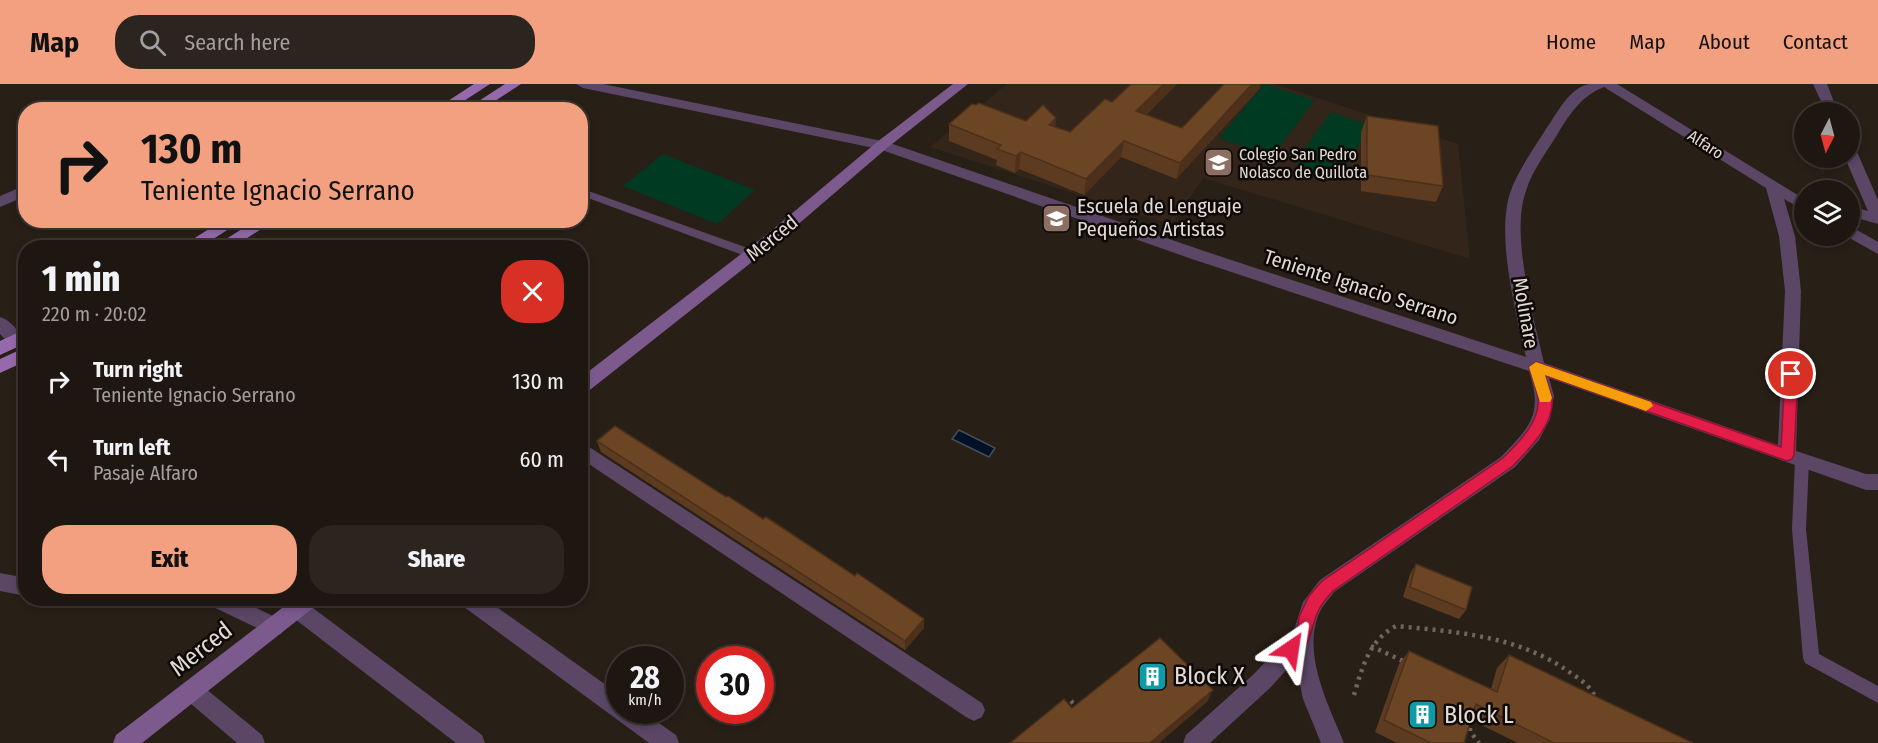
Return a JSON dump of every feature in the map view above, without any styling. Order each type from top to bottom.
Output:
[{"type":"main road","points":[[453,102],[483,84]]},
{"type":"main road","points":[[484,102],[514,84]]},
{"type":"main road","name":"Merced","points":[[588,382],[752,254],[882,145],[961,84]]},
{"type":"main road","points":[[200,240],[222,228]]},
{"type":"main road","points":[[233,240],[254,228]]},
{"type":"main road","points":[[0,349],[18,344]]},
{"type":"main road","points":[[0,367],[18,347]]},
{"type":"main road","name":"Merced","points":[[124,743],[301,606]]},
{"type":"street","name":"Teniente Ignacio Serrano","points":[[583,84],[882,145],[1198,255],[1536,367],[1794,458],[1866,482],[1878,482]]},
{"type":"street","name":"Molinare","points":[[1333,743],[1306,666],[1304,634],[1307,617],[1315,601],[1327,586],[1508,462],[1525,445],[1540,423],[1545,400],[1520,290],[1514,234],[1516,196],[1536,156],[1566,109],[1587,87],[1600,84]]},
{"type":"street","name":"Alfaro","points":[[1608,84],[1794,199]]},
{"type":"street","points":[[1820,84],[1828,102]]},
{"type":"street","points":[[1857,168],[1878,218]]},
{"type":"street","points":[[1773,187],[1794,194]]},
{"type":"street","points":[[1773,187],[1787,236],[1793,291],[1794,458]]},
{"type":"street","points":[[0,202],[18,194]]},
{"type":"street","points":[[1860,214],[1878,218]]},
{"type":"street","points":[[1860,237],[1878,249]]},
{"type":"street","points":[[0,323],[18,339]]},
{"type":"street","points":[[588,453],[974,710]]},
{"type":"street","points":[[0,582],[18,585]]},
{"type":"street","points":[[231,606],[274,627]]},
{"type":"street","points":[[306,606],[474,743]]},
{"type":"street","points":[[478,606],[606,698]]},
{"type":"street","points":[[1194,743],[1263,680],[1304,634]]},
{"type":"street","points":[[192,691],[254,743]]},
{"type":"street","points":[[642,724],[668,743]]},
{"type":"lane","points":[[588,194],[752,254]]},
{"type":"lane","points":[[1794,458],[1811,658],[1878,695]]},
{"type":"path","points":[[1354,695],[1371,646],[1387,629],[1396,626],[1480,636],[1557,660],[1594,691],[1597,705]]},
{"type":"path","points":[[1371,646],[1411,664]]},
{"type":"path","points":[[1071,702],[1079,710]]},
{"type":"path","points":[[1473,714],[1469,723],[1470,731],[1479,743]]},
{"type":"shaded area","name":"Colegio San Pedro Nolasco de Quillota","points":[[1007,84],[1275,84],[1458,144],[1470,259],[1203,178],[1172,225],[930,147]]},
{"type":"green space","points":[[1264,84],[1315,100],[1272,157],[1219,138]]},
{"type":"green space","points":[[1331,112],[1372,126],[1337,178],[1294,163]]},
{"type":"green space","points":[[663,154],[755,190],[717,224],[623,186]]},
{"type":"water","points":[[959,430],[995,448],[989,457],[952,439]]},
{"type":"building","points":[[1131,84],[1164,84],[1136,111],[1182,128],[1224,84],[1252,84],[1180,163],[1124,141],[1086,179],[1021,152],[1016,156],[997,149],[1001,145],[949,124],[972,104],[979,103],[1026,121],[1043,105],[1056,118],[1049,125],[1070,132],[1105,99],[1112,102]]},
{"type":"building","points":[[1367,116],[1438,126],[1443,186],[1367,175]]},
{"type":"building","points":[[615,426],[726,497],[728,496],[763,519],[766,517],[855,576],[857,573],[924,619],[905,641],[597,441]]},
{"type":"building","points":[[1416,564],[1472,587],[1466,610],[1410,587]]},
{"type":"building","points":[[1160,638],[1213,690],[1150,743],[1010,743],[1064,699],[1072,708]]},
{"type":"building","points":[[1409,651],[1497,692],[1509,655],[1693,743],[1554,743],[1476,704],[1464,743],[1431,743],[1384,720]]},
{"type":"slow traffic","points":[[1545,398],[1536,367],[1646,406]]},
{"type":"place","name":"Colegio San Pedro Nolasco de Quillota","points":[[1218,163]]},
{"type":"place","name":"Escuela de Lenguaje Pequeños Artistas","points":[[1056,218]]},
{"type":"place","name":"Block X","points":[[1153,676]]},
{"type":"place","name":"Block L","points":[[1423,715]]},
{"type":"route","points":[[1291,649],[1304,634],[1307,617],[1315,601],[1327,586],[1508,462],[1525,445],[1540,423],[1545,400],[1536,367],[1787,455],[1791,374]]}]
